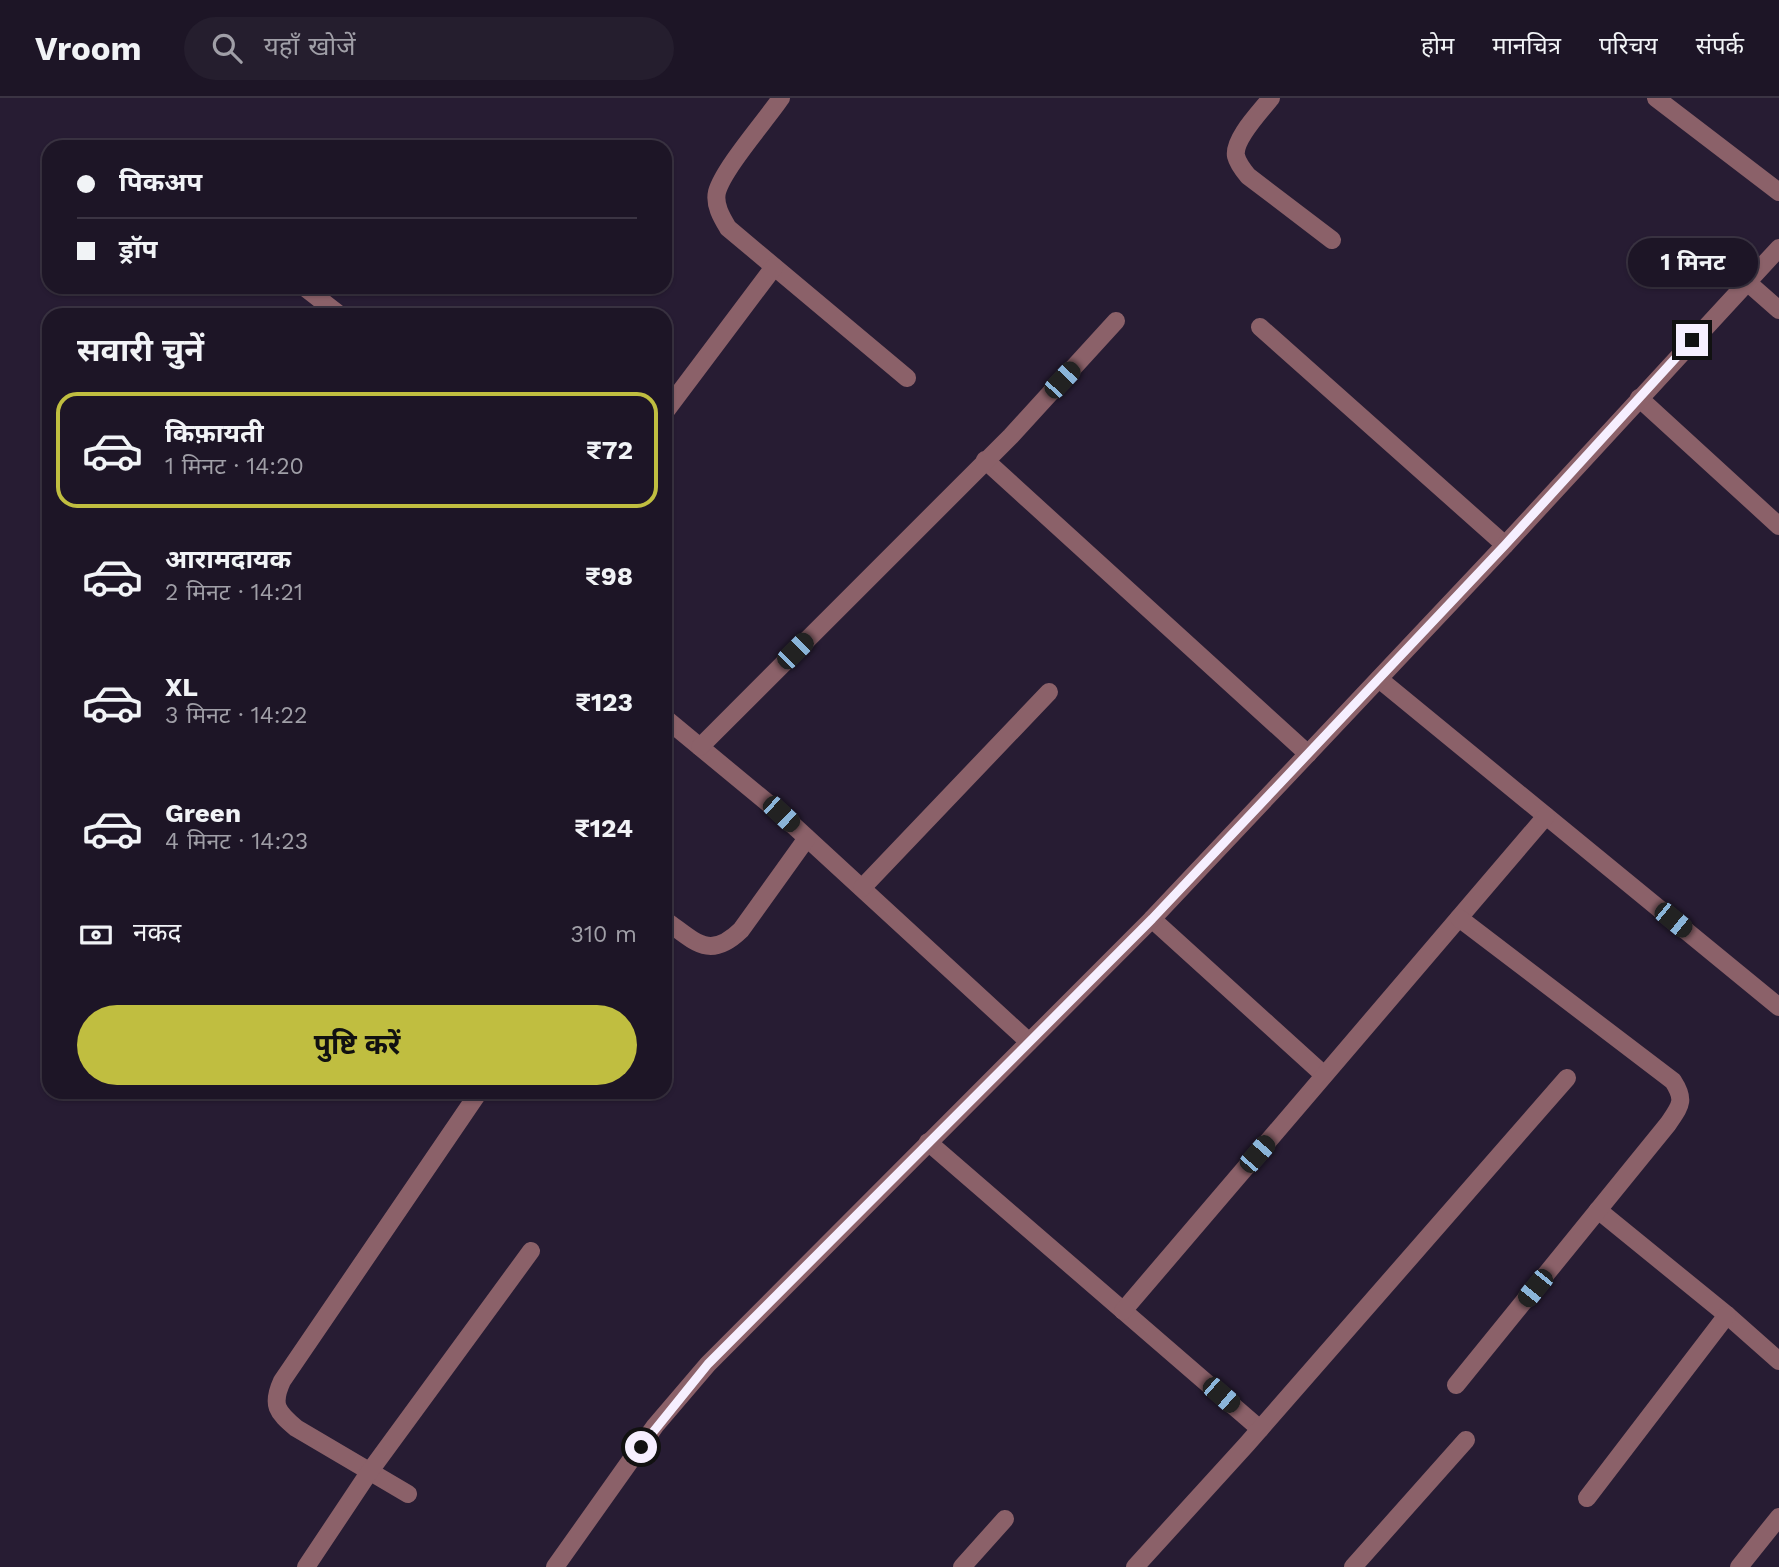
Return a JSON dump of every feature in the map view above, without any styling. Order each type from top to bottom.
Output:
[{"type":"street","points":[[781,98],[726,173],[716,194],[719,213],[728,228],[907,378]]},
{"type":"street","points":[[1271,98],[1240,139],[1236,153],[1239,165],[1248,176],[1332,240]]},
{"type":"street","points":[[1656,98],[1779,192]]},
{"type":"street","points":[[555,1567],[655,1426],[708,1364],[1152,919],[1505,545],[1779,248]]},
{"type":"street","points":[[672,403],[774,267]]},
{"type":"street","points":[[1746,281],[1779,310]]},
{"type":"street","points":[[313,294],[331,308]]},
{"type":"street","points":[[700,747],[1011,436],[1116,321]]},
{"type":"street","points":[[1260,327],[1505,545]]},
{"type":"street","points":[[1639,398],[1779,526]]},
{"type":"street","points":[[985,460],[1308,754]]},
{"type":"street","points":[[1378,679],[1779,1007]]},
{"type":"street","points":[[862,888],[1049,692]]},
{"type":"street","points":[[672,724],[807,838],[1029,1042]]},
{"type":"street","points":[[1123,1311],[1546,816]]},
{"type":"street","points":[[672,925],[709,947],[728,943],[741,930],[807,838]]},
{"type":"street","points":[[1456,1385],[1680,1106],[1681,1093],[1673,1082],[1459,918]]},
{"type":"street","points":[[1152,919],[1324,1075]]},
{"type":"street","points":[[1135,1567],[1260,1429],[1567,1078]]},
{"type":"street","points":[[408,1494],[296,1427],[281,1415],[276,1405],[276,1394],[289,1369],[474,1099]]},
{"type":"street","points":[[928,1142],[1260,1429]]},
{"type":"street","points":[[1598,1210],[1779,1361]]},
{"type":"street","points":[[306,1567],[370,1471],[531,1251]]},
{"type":"street","points":[[1587,1498],[1727,1315]]},
{"type":"street","points":[[1355,1566],[1466,1440]]},
{"type":"street","points":[[1739,1567],[1779,1517]]},
{"type":"street","points":[[962,1567],[1005,1519]]},
{"type":"route","points":[[641,1447],[655,1426],[708,1364],[1152,919],[1505,545],[1692,340]]}]
